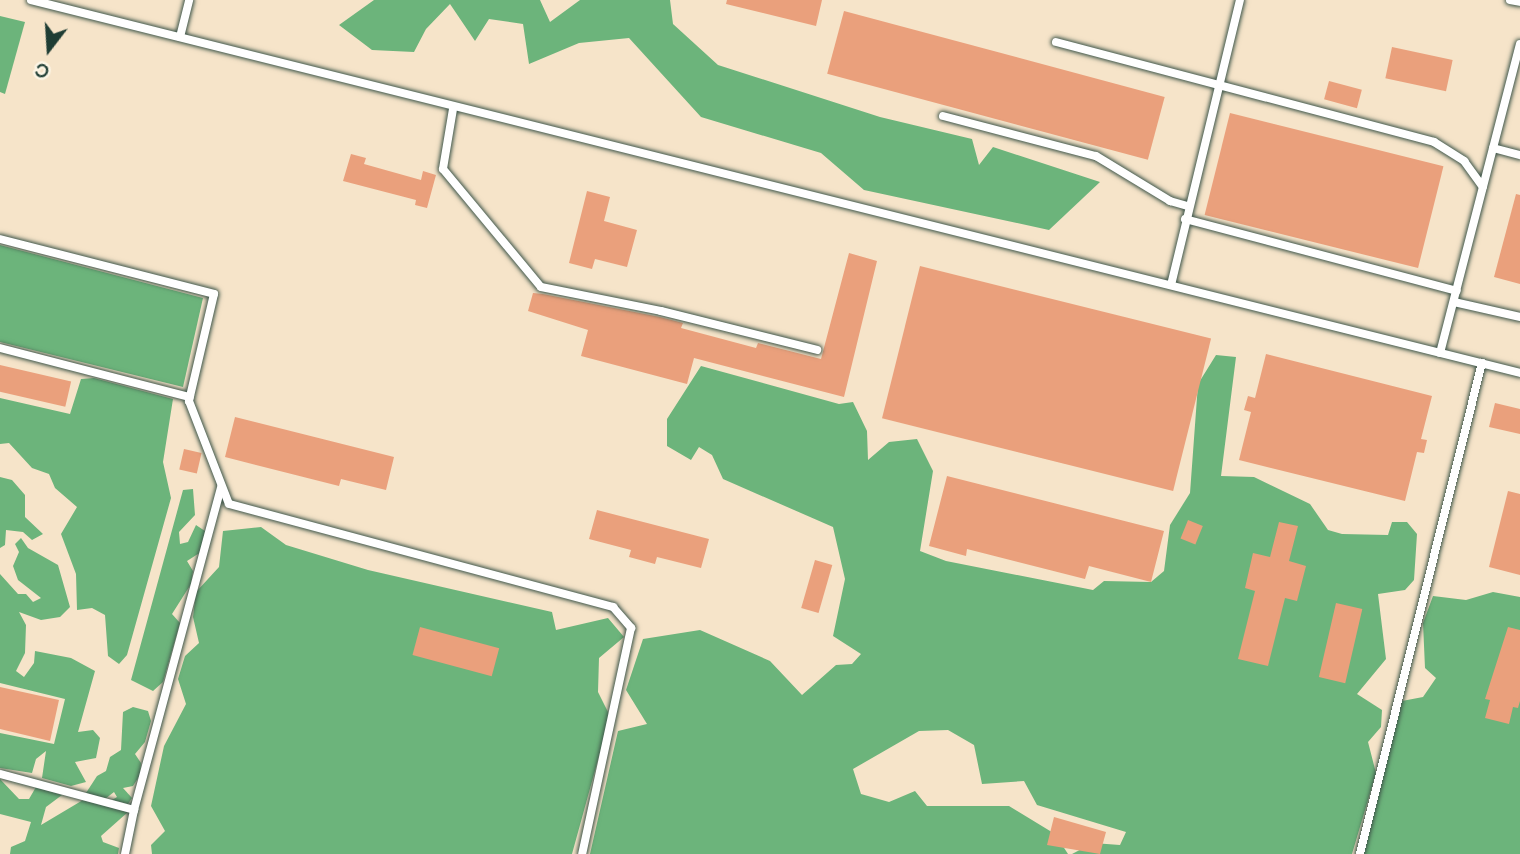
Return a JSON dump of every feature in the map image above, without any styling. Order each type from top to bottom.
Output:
[{"type":"lane","points":[[31,0],[453,108],[1520,373]]},
{"type":"lane","points":[[180,37],[189,0]]},
{"type":"lane","points":[[1171,285],[1240,0]]},
{"type":"lane","points":[[1510,0],[1520,2]]},
{"type":"lane","points":[[1056,42],[1434,142],[1464,161],[1483,187]]},
{"type":"lane","points":[[1440,353],[1520,46]]},
{"type":"lane","points":[[453,108],[443,169],[541,287],[661,311],[817,350]]},
{"type":"lane","points":[[943,116],[1096,156],[1170,201],[1188,206]]},
{"type":"lane","points":[[1493,148],[1520,155]]},
{"type":"lane","points":[[1185,219],[1457,290]]},
{"type":"lane","points":[[0,239],[214,295],[190,397],[229,504],[613,607],[631,628],[582,854]]},
{"type":"lane","points":[[1454,302],[1520,317]]},
{"type":"lane","points":[[0,348],[190,397]]},
{"type":"lane","points":[[1360,854],[1482,363]]},
{"type":"lane","points":[[125,854],[134,810],[221,484]]},
{"type":"lane","points":[[0,774],[134,810]]},
{"type":"green space","points":[[374,0],[540,0],[550,22],[580,0],[670,0],[673,24],[718,65],[880,117],[972,139],[979,165],[993,147],[1100,182],[1049,230],[864,190],[821,153],[701,117],[629,38],[579,43],[529,64],[523,24],[489,19],[475,41],[450,4],[426,29],[414,52],[372,50],[339,25]]},
{"type":"green space","points":[[0,16],[25,22],[5,94],[0,92]]},
{"type":"green space","points":[[0,245],[203,298],[183,387],[0,342]]},
{"type":"green space","points":[[1216,355],[1236,357],[1221,476],[1254,477],[1310,504],[1328,530],[1342,534],[1388,535],[1392,522],[1407,522],[1417,534],[1414,580],[1405,590],[1378,594],[1386,659],[1357,694],[1382,710],[1381,727],[1368,742],[1376,773],[1352,854],[1072,854],[1093,843],[1120,845],[1126,832],[1037,805],[1024,781],[982,784],[974,745],[948,730],[919,731],[853,769],[861,794],[889,802],[915,791],[927,806],[1009,806],[1055,834],[1068,854],[590,854],[618,731],[647,724],[626,690],[643,639],[700,630],[770,661],[802,695],[836,665],[852,664],[861,654],[833,636],[845,579],[833,527],[723,479],[712,455],[699,447],[691,460],[667,446],[667,419],[701,366],[839,404],[853,402],[867,431],[868,460],[889,442],[917,439],[933,471],[920,551],[946,561],[1093,590],[1104,581],[1151,582],[1164,571],[1170,525],[1190,493],[1198,384]]},
{"type":"green space","points":[[94,378],[173,399],[163,462],[171,498],[127,655],[119,664],[108,656],[105,615],[92,608],[77,610],[76,574],[61,534],[77,507],[55,488],[49,474],[32,468],[9,443],[0,444],[0,398],[70,414],[81,379]]},
{"type":"green space","points":[[0,477],[12,480],[25,495],[25,517],[43,534],[32,540],[23,532],[6,530],[5,545],[0,548]]},
{"type":"green space","points":[[193,489],[195,515],[179,532],[180,544],[188,542],[196,525],[205,531],[201,552],[187,561],[193,571],[191,584],[172,614],[180,623],[163,682],[153,691],[131,680],[183,490]]},
{"type":"green space","points":[[261,527],[286,545],[368,570],[552,612],[556,630],[608,618],[624,637],[599,658],[598,692],[610,716],[572,854],[152,854],[151,845],[165,831],[151,806],[164,746],[186,704],[178,679],[185,656],[199,643],[193,617],[196,592],[219,567],[223,531]]},
{"type":"green space","points":[[21,538],[28,548],[58,565],[70,607],[60,617],[41,620],[19,612],[26,625],[25,653],[16,671],[24,677],[34,663],[35,651],[71,658],[95,671],[78,732],[93,730],[100,738],[96,758],[75,762],[86,782],[71,786],[42,778],[46,751],[36,759],[32,773],[0,768],[0,733],[54,744],[65,699],[0,683],[0,574],[18,594],[26,594],[33,602],[41,598],[18,580],[13,566],[19,552],[15,544]]},
{"type":"green space","points":[[1493,592],[1520,597],[1520,854],[1359,854],[1402,701],[1423,697],[1436,678],[1425,668],[1423,623],[1433,596],[1466,600]]},
{"type":"green space","points":[[133,707],[148,711],[151,721],[145,742],[135,754],[141,763],[140,775],[133,786],[123,788],[132,798],[128,804],[112,800],[117,797],[114,792],[105,799],[86,793],[97,776],[106,771],[110,757],[121,750],[123,712]]},
{"type":"green space","points":[[0,779],[19,799],[29,799],[36,787],[62,795],[46,807],[41,825],[83,800],[128,812],[101,836],[103,842],[119,848],[118,854],[10,854],[11,847],[25,841],[31,822],[0,814]]},
{"type":"building","points":[[727,0],[822,0],[816,26],[726,4]]},
{"type":"building","points":[[844,11],[1165,97],[1148,160],[827,74]]},
{"type":"building","points":[[1392,47],[1453,60],[1446,91],[1385,78]]},
{"type":"building","points":[[1329,81],[1362,90],[1357,108],[1324,99]]},
{"type":"building","points":[[1230,113],[1443,166],[1418,268],[1205,215]]},
{"type":"building","points":[[351,154],[366,158],[364,164],[421,180],[423,171],[436,175],[427,208],[415,205],[416,200],[343,181]]},
{"type":"building","points":[[587,191],[610,197],[604,221],[637,230],[627,267],[595,259],[592,269],[569,263]]},
{"type":"building","points":[[1516,194],[1520,195],[1520,284],[1494,277]]},
{"type":"building","points":[[849,253],[877,261],[844,397],[694,358],[687,384],[581,356],[588,330],[528,311],[533,293],[543,294],[660,317],[683,323],[681,328],[756,348],[758,343],[821,359]]},
{"type":"building","points":[[920,266],[1211,339],[1173,491],[882,418]]},
{"type":"building","points":[[1266,354],[1432,396],[1421,439],[1427,440],[1424,453],[1417,452],[1405,501],[1239,460],[1251,412],[1244,410],[1248,396],[1255,398]]},
{"type":"building","points":[[0,365],[71,381],[65,407],[0,392]]},
{"type":"building","points":[[1495,403],[1520,409],[1520,434],[1489,427]]},
{"type":"building","points":[[235,417],[394,457],[386,490],[341,479],[339,486],[225,457]]},
{"type":"building","points":[[184,449],[202,453],[197,474],[179,469]]},
{"type":"building","points":[[947,476],[1164,531],[1151,582],[1089,566],[1085,579],[967,549],[966,556],[929,546]]},
{"type":"building","points":[[1508,491],[1520,494],[1520,575],[1489,567]]},
{"type":"building","points":[[597,510],[709,539],[701,568],[657,557],[655,564],[629,557],[631,550],[589,539]]},
{"type":"building","points":[[1188,520],[1203,526],[1195,545],[1181,539]]},
{"type":"building","points":[[1279,522],[1298,526],[1289,561],[1306,566],[1297,601],[1285,598],[1268,666],[1238,659],[1255,591],[1245,588],[1253,553],[1270,557]]},
{"type":"building","points":[[815,560],[832,565],[819,613],[801,608]]},
{"type":"building","points":[[1336,603],[1362,609],[1345,683],[1319,677]]},
{"type":"building","points":[[420,627],[499,648],[492,676],[412,655]]},
{"type":"building","points":[[1508,627],[1520,630],[1520,701],[1518,708],[1513,707],[1509,724],[1485,718],[1490,700],[1485,699]]},
{"type":"building","points":[[0,687],[59,700],[50,741],[0,729]]},
{"type":"building","points":[[1054,817],[1106,832],[1100,854],[1047,845]]}]
